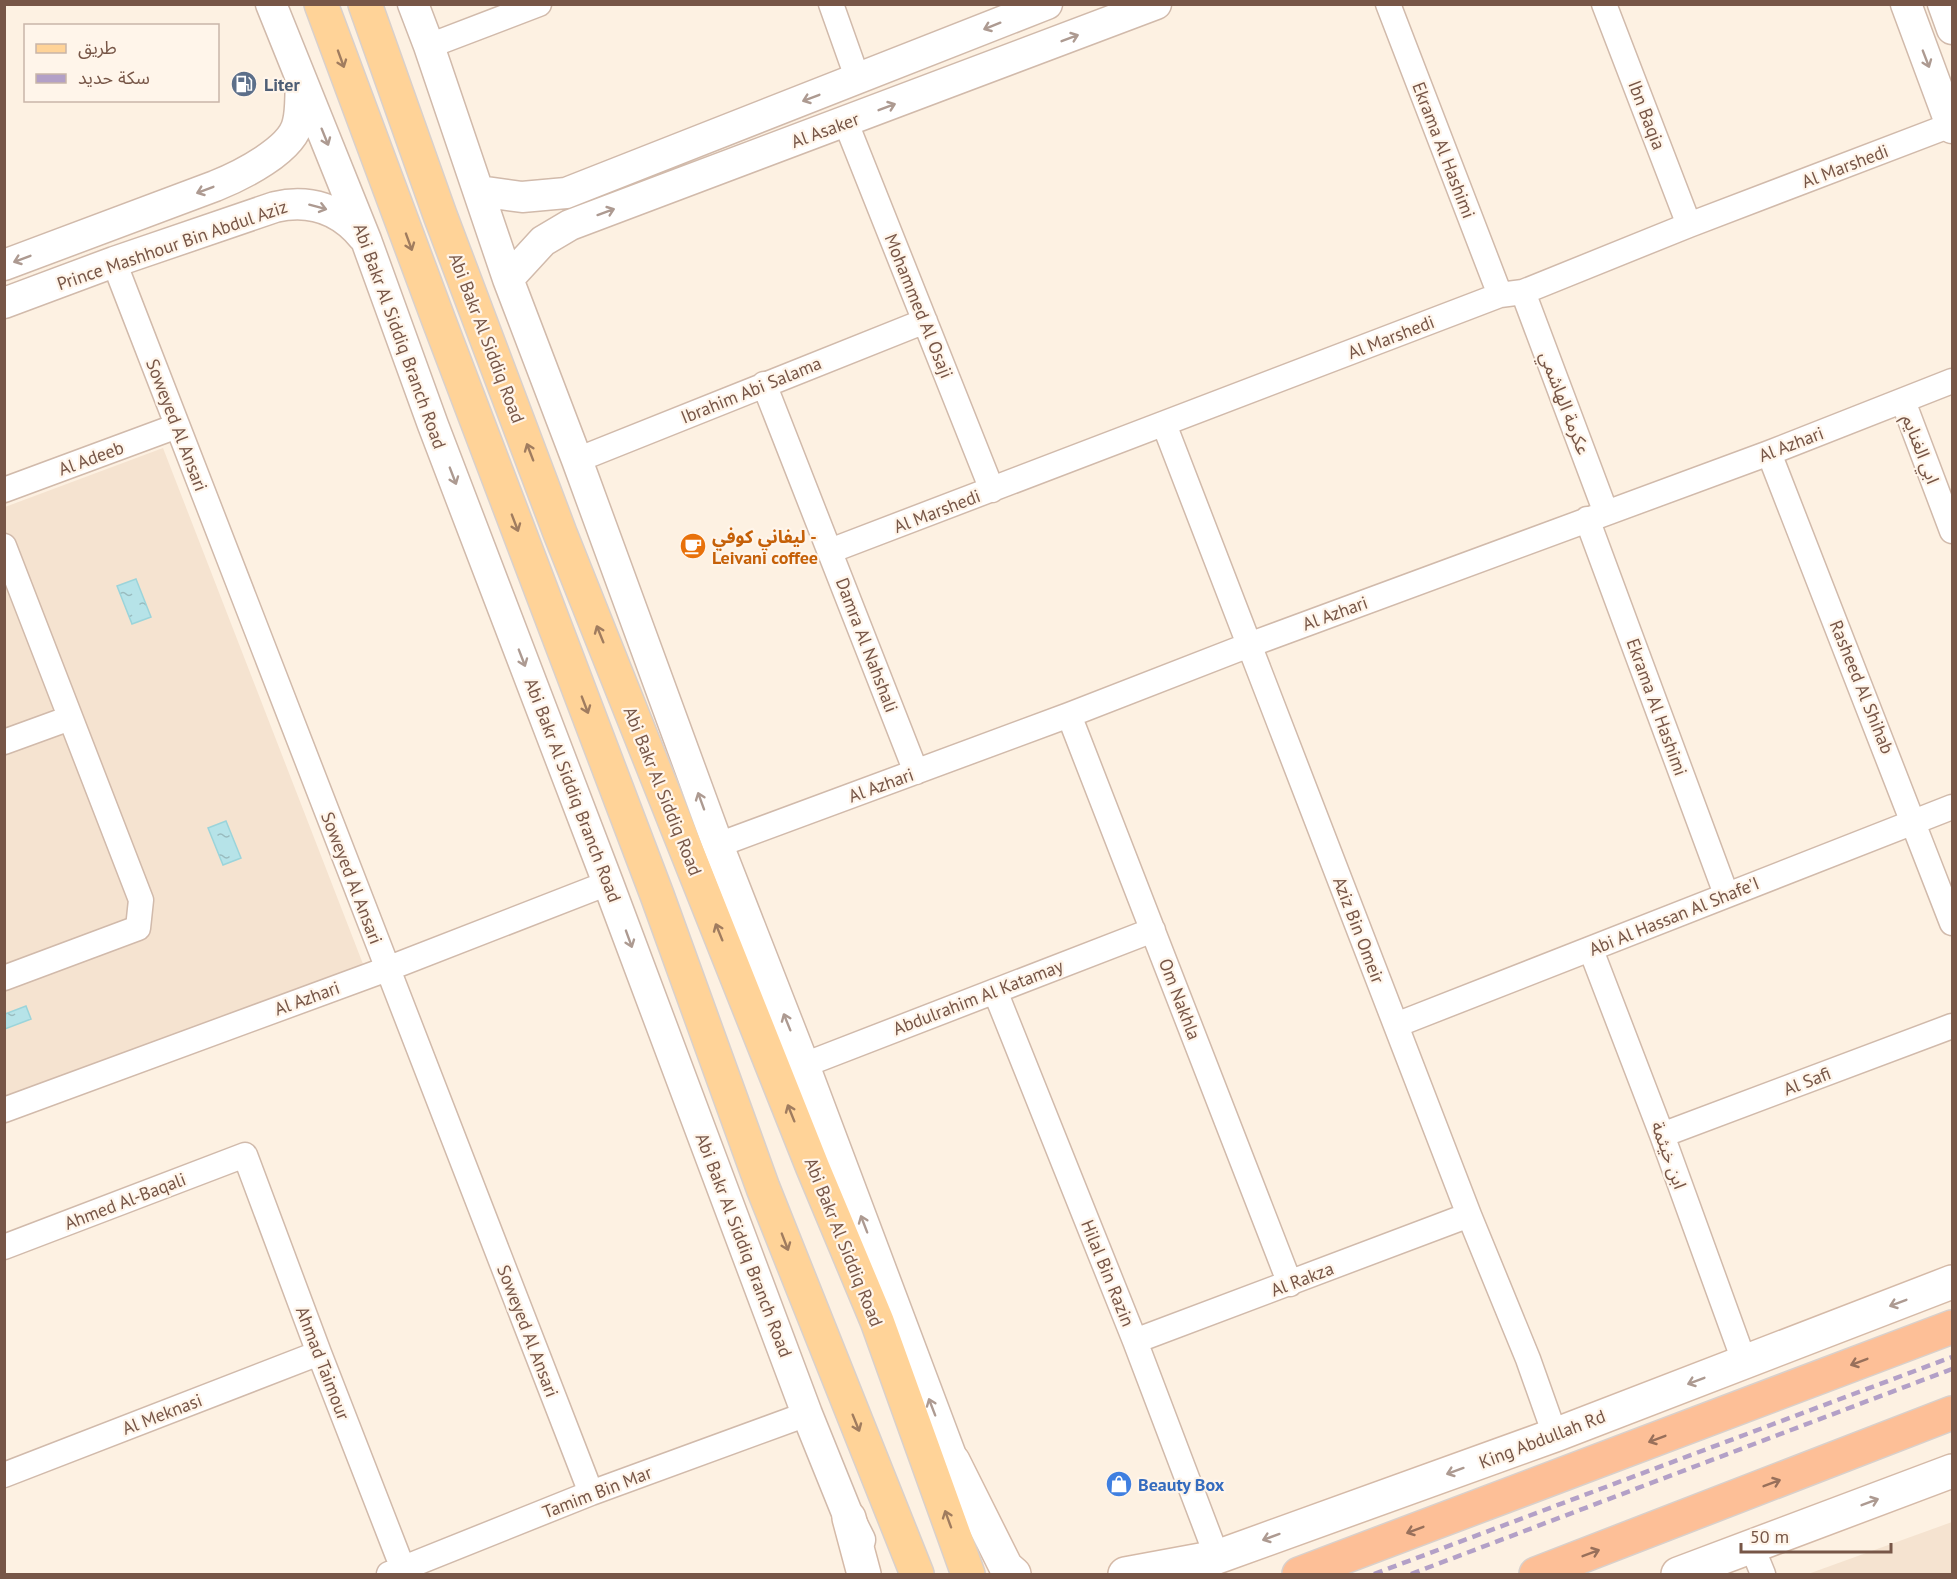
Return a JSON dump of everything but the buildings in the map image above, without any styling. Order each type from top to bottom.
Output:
[{"type":"highway","points":[[1299,1575],[1953,1327]]},
{"type":"highway","points":[[1536,1575],[1953,1413]]},
{"type":"main road","points":[[321,4],[657,895],[763,1188],[917,1575]]},
{"type":"main road","name":"Abi Bakr Al Siddiq Road","points":[[365,4],[440,215],[560,533],[813,1167],[877,1321],[968,1575]]},
{"type":"main road","name":"King Abdullah Rd","points":[[1125,1575],[1134,1571],[1217,1557],[1555,1435],[1953,1282]]},
{"type":"main road","points":[[953,1461],[992,1575]]},
{"type":"main road","points":[[953,1461],[1006,1567],[1014,1575]]},
{"type":"main road","points":[[1678,1575],[1757,1561],[1953,1471]]},
{"type":"main road","points":[[849,1518],[864,1575]]},
{"type":"main road","points":[[1171,1575],[1217,1557]]},
{"type":"main road","points":[[1189,1575],[1217,1557]]},
{"type":"street","name":"Abi Bakr Al Siddiq Branch Road","points":[[272,4],[366,240],[433,425],[807,1414],[849,1518],[877,1575]]},
{"type":"street","points":[[413,4],[508,279],[718,845],[804,1065],[953,1461]]},
{"type":"street","points":[[429,46],[539,4]]},
{"type":"street","points":[[831,4],[858,80]]},
{"type":"street","name":"Al Asaker","points":[[479,190],[522,197],[566,193],[1047,4]]},
{"type":"street","name":"Al Asaker","points":[[508,279],[543,241],[570,225],[846,123],[1156,4]]},
{"type":"street","name":"Ekrama Al Hashimi","points":[[1388,4],[1512,294]]},
{"type":"street","name":"Ibn Baqia","points":[[1604,4],[1689,225]]},
{"type":"street","points":[[1906,4],[1952,126]]},
{"type":"street","points":[[1943,4],[1953,28]]},
{"type":"street","points":[[952,43],[967,77]]},
{"type":"street","name":"Prince Mashhour Bin Abdul Aziz","points":[[4,265],[215,186],[267,158],[290,140],[298,123],[301,78]]},
{"type":"street","name":"Mohammed Al Osaji","points":[[846,123],[992,490]]},
{"type":"street","name":"Al Marshedi","points":[[830,551],[1952,126]]},
{"type":"street","points":[[245,171],[259,177],[266,189],[267,197],[261,212]]},
{"type":"street","points":[[566,193],[552,202],[552,218],[570,225]]},
{"type":"street","name":"Prince Mashhour Bin Abdul Aziz","points":[[4,303],[114,262],[290,204],[304,203],[319,206],[346,219],[366,240]]},
{"type":"street","name":"Soweyed Al Ansari","points":[[114,262],[591,1493]]},
{"type":"street","name":"عكرمة الهاشمي","points":[[1512,294],[1596,516]]},
{"type":"street","name":"Ibrahim Abi Salama","points":[[577,460],[925,321]]},
{"type":"street","name":"Al Azhari","points":[[718,845],[1069,715],[1249,645],[1769,453],[1953,381]]},
{"type":"street","name":"Damra Al Nahshali","points":[[764,384],[916,772]]},
{"type":"street","name":"ابي الغنايم","points":[[1903,401],[1953,531]]},
{"type":"street","name":"Aziz Bin Omeir","points":[[1164,424],[1469,1215],[1528,1359],[1555,1435]]},
{"type":"street","name":"Al Adeeb","points":[[4,490],[177,426]]},
{"type":"street","name":"Rasheed Al Shihab","points":[[1769,453],[1953,922]]},
{"type":"street","name":"Ekrama Al Hashimi","points":[[1596,516],[1726,894]]},
{"type":"street","points":[[4,546],[141,900],[138,928],[4,978]]},
{"type":"street","name":"Om Nakhla","points":[[1069,715],[1290,1284]]},
{"type":"street","points":[[4,742],[70,718]]},
{"type":"street","name":"Abi Al Hassan Al Shafe'I","points":[[1396,1025],[1953,807]]},
{"type":"street","name":"Al Azhari","points":[[4,1110],[387,969],[608,883]]},
{"type":"street","name":"Abdulrahim Al Katamay","points":[[804,1065],[1153,930]]},
{"type":"street","name":"ابن خيثمة","points":[[1591,950],[1662,1135],[1744,1362]]},
{"type":"street","name":"Hilal Bin Razin","points":[[995,991],[1135,1341],[1217,1557]]},
{"type":"street","name":"Al Safi","points":[[1662,1135],[1953,1026]]},
{"type":"street","name":"Ahmed Al-Baqali","points":[[4,1247],[245,1155]]},
{"type":"street","name":"Ahmad Taimour","points":[[245,1155],[319,1353],[395,1572]]},
{"type":"street","name":"Al Rakza","points":[[1135,1341],[1469,1215]]},
{"type":"street","name":"Al Meknasi","points":[[4,1475],[319,1353]]},
{"type":"street","name":"Tamim Bin Mar","points":[[395,1572],[591,1493],[807,1414]]},
{"type":"shaded area","points":[[163,448],[363,964],[5,1101],[5,507]]},
{"type":"shaded area","points":[[1952,1522],[1952,1574],[1808,1574]]},
{"type":"water","points":[[136,579],[151,617],[132,624],[117,586]]},
{"type":"water","points":[[226,821],[241,858],[223,865],[208,828]]},
{"type":"water","points":[[26,1006],[31,1019],[5,1029],[5,1014]]},
{"type":"railway","points":[[1374,1574],[1952,1357]]},
{"type":"railway","points":[[1411,1574],[1952,1369]]},
{"type":"place","name":"Liter","points":[[244,84]]},
{"type":"place","name":"ليفاني كوفي - Leivani coffee","points":[[693,546]]},
{"type":"place","name":"Beauty Box","points":[[1119,1484]]}]
